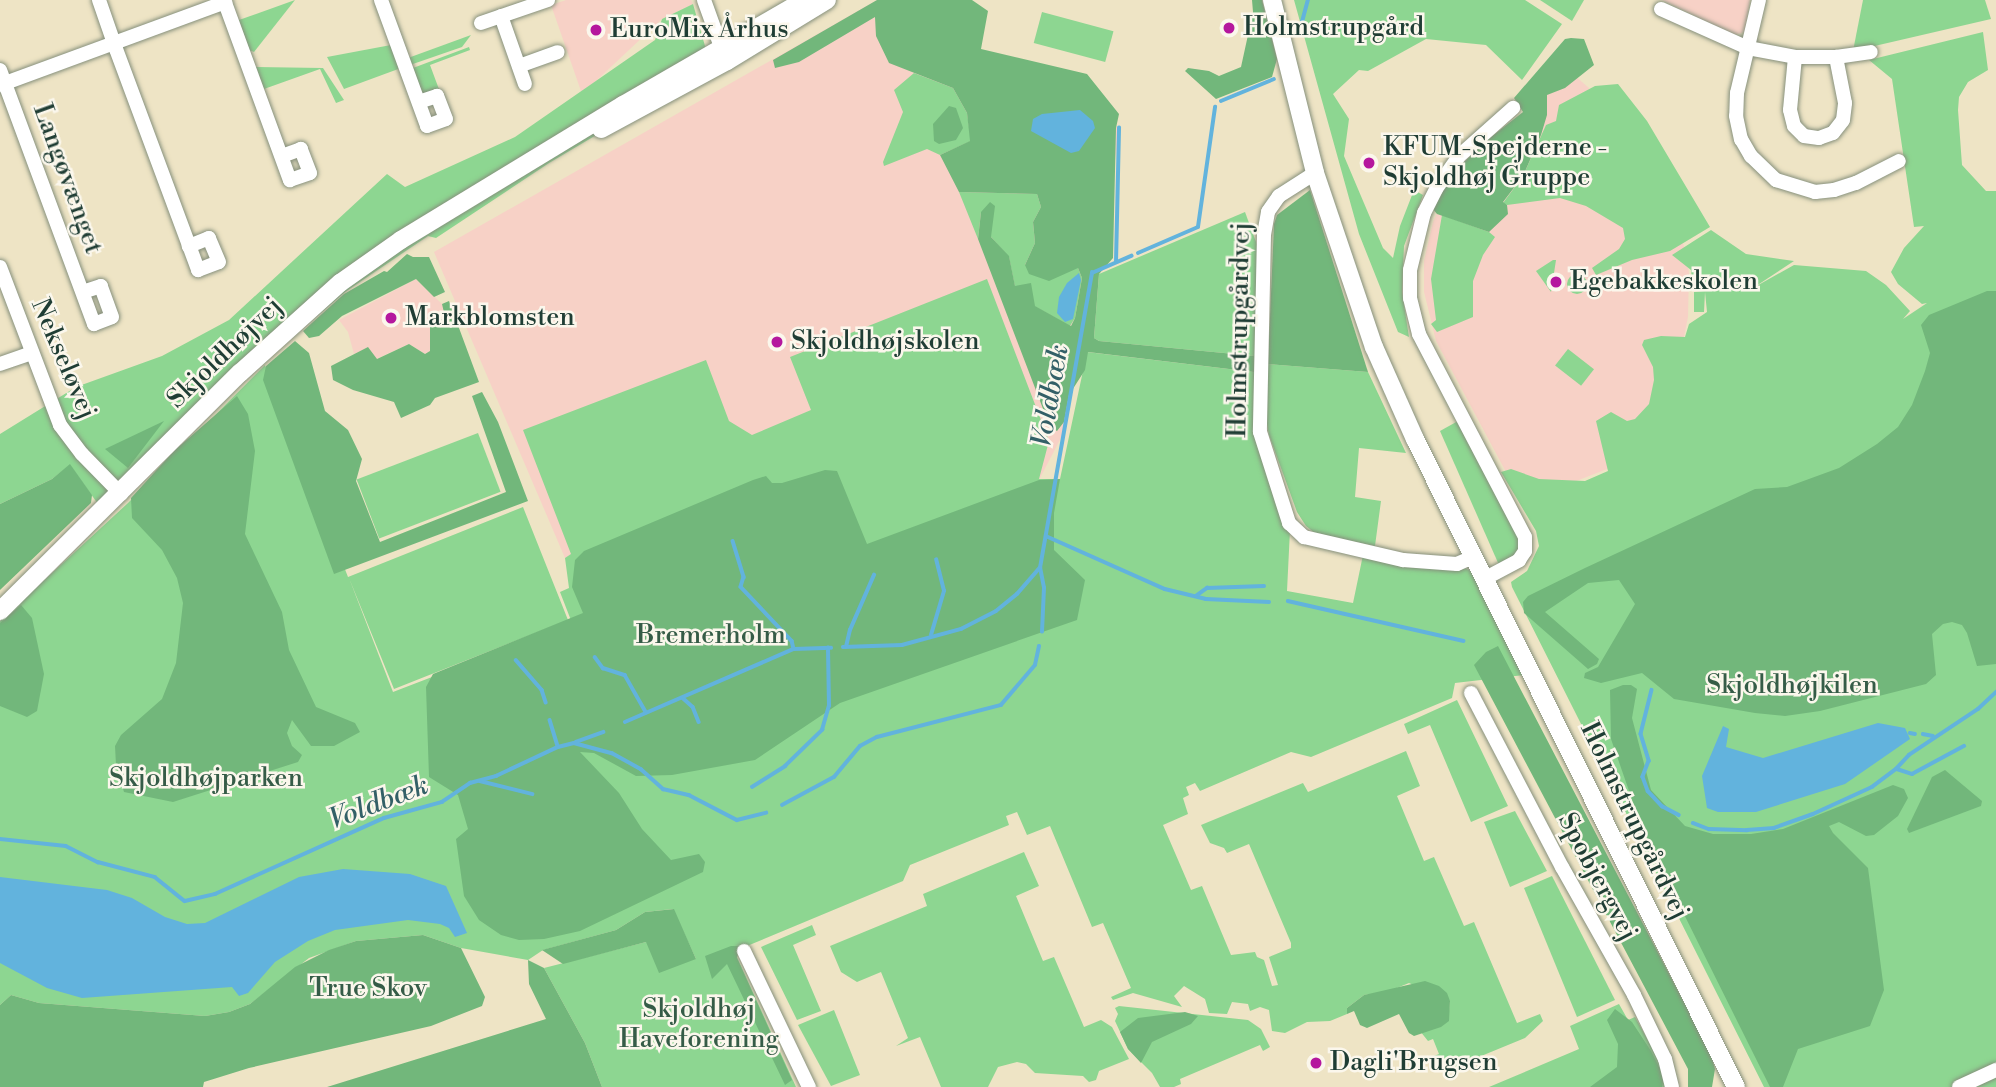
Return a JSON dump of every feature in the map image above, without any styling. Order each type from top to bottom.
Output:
[{"type":"street","points":[[99,0],[189,246]]},
{"type":"street","points":[[381,0],[419,102]]},
{"type":"street","points":[[481,23],[548,0]]},
{"type":"street","points":[[704,0],[724,55]]},
{"type":"street","name":"Skjoldhøjvej","points":[[724,55],[805,0]]},
{"type":"street","name":"Skjoldhøjvej","points":[[0,611],[121,494],[249,364],[340,283],[401,240],[516,170],[827,0]]},
{"type":"street","name":"Holmstrupgårdvej","points":[[1272,0],[1315,173],[1374,346],[1415,439],[1736,1087]]},
{"type":"street","points":[[1759,0],[1737,93],[1735,116],[1741,139],[1751,156],[1776,180],[1814,191],[1834,190],[1899,161]]},
{"type":"street","name":"Langøvænget","points":[[83,292],[2,80],[114,43],[224,1],[282,156]]},
{"type":"street","points":[[1661,9],[1748,48],[1795,57],[1836,57],[1871,52]]},
{"type":"street","points":[[501,16],[525,83]]},
{"type":"street","points":[[519,66],[558,52]]},
{"type":"street","points":[[1795,57],[1790,110],[1794,126],[1804,136],[1819,138],[1833,133],[1843,120],[1845,103],[1836,57]]},
{"type":"street","points":[[1484,579],[1519,560],[1525,551],[1525,537],[1428,354],[1410,298],[1410,270],[1424,213],[1436,189],[1458,157],[1514,108]]},
{"type":"street","name":"Holmstrupgårdvej","points":[[1315,173],[1279,196],[1268,212],[1264,234],[1260,432],[1289,523],[1304,537],[1403,560],[1457,564],[1473,557]]},
{"type":"street","name":"Nekseløvej","points":[[0,268],[60,425],[82,454],[121,494]]},
{"type":"street","points":[[0,364],[32,353]]},
{"type":"street","name":"Spobjergvej","points":[[1471,693],[1562,867],[1634,995],[1665,1059],[1672,1087]]},
{"type":"street","points":[[744,951],[809,1087]]},
{"type":"street","points":[[1959,1087],[1996,1070]]},
{"type":"shaded area","points":[[566,0],[691,0],[693,4],[662,19],[582,94],[551,5]]},
{"type":"shaded area","name":"Skjoldhøjskolen","points":[[877,0],[893,55],[1121,128],[1064,432],[1039,480],[866,544],[753,480],[565,558],[434,252]]},
{"type":"shaded area","points":[[1662,0],[1750,0],[1745,32],[1734,35]]},
{"type":"shaded area","name":"Egebakkeskolen","points":[[1573,74],[1606,103],[1682,237],[1689,273],[1688,317],[1681,352],[1620,464],[1522,502],[1436,341],[1424,292],[1424,261],[1433,222],[1447,191],[1562,76]]},
{"type":"shaded area","name":"Markblomsten","points":[[416,279],[442,304],[445,317],[430,327],[431,351],[425,354],[409,344],[376,359],[368,348],[354,354],[348,332],[339,320]]},
{"type":"green space","points":[[295,0],[254,52],[249,50],[239,20]]},
{"type":"green space","points":[[877,0],[972,0],[988,11],[981,49],[1087,74],[1119,114],[1116,128],[1113,258],[1099,274],[1094,338],[1099,341],[1255,356],[1254,372],[1088,352],[1085,370],[1069,395],[1064,422],[1057,431],[1050,427],[978,239],[981,212],[990,202],[995,206],[991,237],[1009,256],[1015,286],[1031,283],[1035,306],[1071,326],[1075,318],[1082,278],[1078,268],[1049,281],[1029,274],[1025,265],[1035,243],[1033,222],[1041,207],[1037,194],[959,192],[940,155],[970,141],[967,113],[953,88],[889,63],[876,36],[875,17],[799,62],[775,68],[773,60]]},
{"type":"green space","points":[[1252,0],[1262,0],[1277,59],[1272,77],[1216,99],[1185,71],[1188,68],[1209,71],[1219,76],[1241,67],[1253,12]]},
{"type":"green space","points":[[1294,0],[1525,0],[1562,24],[1522,80],[1486,45],[1426,39],[1368,71],[1359,70],[1333,94],[1349,119],[1344,156],[1383,248],[1393,258],[1400,226],[1414,190],[1423,195],[1404,246],[1402,292],[1409,337],[1398,332],[1359,234]]},
{"type":"green space","points":[[1540,0],[1584,0],[1572,21]]},
{"type":"green space","points":[[1863,0],[1985,0],[1991,19],[1853,51]]},
{"type":"green space","points":[[693,4],[711,67],[549,163],[436,238],[428,236],[345,292],[98,504],[70,465],[52,479],[0,504],[0,434],[76,387],[162,356],[229,320],[387,174],[405,187],[515,137],[655,40],[662,19]]},
{"type":"green space","points":[[1042,12],[1113,31],[1105,62],[1034,43]]},
{"type":"green space","name":"Skjoldhøjkilen","points":[[1983,32],[1988,70],[1968,82],[1959,97],[1958,110],[1962,165],[1986,191],[1996,191],[1996,1087],[1764,1087],[1512,587],[1511,582],[1527,571],[1539,546],[1536,531],[1501,472],[1511,469],[1539,479],[1585,481],[1608,471],[1596,421],[1611,412],[1627,421],[1635,419],[1649,404],[1654,380],[1653,367],[1642,345],[1644,340],[1661,336],[1685,337],[1689,324],[1707,312],[1705,292],[1704,312],[1694,312],[1694,292],[1705,291],[1698,287],[1699,281],[1692,280],[1691,270],[1672,255],[1711,230],[1746,254],[1794,261],[1753,288],[1794,265],[1866,271],[1886,285],[1910,311],[1903,319],[1927,303],[1922,304],[1898,284],[1891,272],[1904,248],[1924,226],[1914,227],[1892,79],[1869,60]]},
{"type":"green space","points":[[471,35],[462,47],[410,65],[408,58]]},
{"type":"green space","points":[[1565,39],[1584,39],[1594,65],[1565,88],[1547,95],[1547,115],[1541,135],[1523,176],[1503,202],[1507,205],[1508,214],[1489,232],[1437,214],[1432,208],[1453,173],[1486,141],[1523,112],[1514,98]]},
{"type":"green space","points":[[391,45],[401,68],[344,89],[327,57]]},
{"type":"green space","points":[[469,47],[470,50],[430,65],[440,92],[423,97],[413,68]]},
{"type":"green space","points":[[256,67],[323,68],[344,100],[336,103],[320,69],[264,89]]},
{"type":"green space","points":[[914,73],[953,88],[967,113],[971,141],[940,155],[927,149],[884,166],[883,162],[903,112],[894,90]]},
{"type":"green space","points":[[1618,84],[1647,121],[1710,227],[1670,251],[1632,260],[1596,275],[1592,268],[1619,249],[1625,239],[1623,228],[1586,206],[1560,198],[1507,205],[1503,203],[1523,176],[1546,125],[1556,121],[1559,105],[1595,86]]},
{"type":"green space","points":[[949,106],[956,108],[963,128],[956,140],[939,144],[934,141],[933,124]]},
{"type":"green space","points":[[1310,190],[1368,372],[1268,364],[1274,224],[1277,215]]},
{"type":"green space","points":[[959,192],[1037,194],[1041,207],[1033,222],[1035,243],[1025,265],[1078,268],[1082,278],[1075,318],[1070,326],[1034,306],[1015,287],[1009,257],[991,237],[981,212],[978,239]]},
{"type":"green space","points":[[1245,212],[1259,250],[1255,356],[1099,341],[1094,338],[1099,274]]},
{"type":"green space","points":[[1442,215],[1489,232],[1495,237],[1483,255],[1473,281],[1473,317],[1437,332],[1431,324],[1436,320],[1431,279]]},
{"type":"green space","points":[[407,254],[413,257],[429,257],[445,292],[434,297],[416,279],[342,316],[319,336],[309,338],[303,331],[344,294],[384,271],[387,272]]},
{"type":"green space","points":[[1556,260],[1551,292],[1536,271]]},
{"type":"green space","points":[[1577,274],[1584,277],[1587,284],[1584,291],[1577,294],[1570,291],[1567,284],[1570,277]]},
{"type":"green space","name":"Skjoldhøjparken","points":[[987,279],[1049,441],[1039,479],[1060,479],[1087,352],[1254,372],[1254,429],[1290,530],[1287,591],[1353,603],[1363,555],[1461,567],[1472,571],[1524,675],[1455,683],[1452,698],[1311,757],[1291,752],[1200,791],[1195,783],[1186,787],[1189,795],[1183,798],[1188,814],[1163,825],[1191,890],[1202,886],[1231,955],[1255,952],[1257,957],[1264,960],[1272,986],[1278,985],[1269,957],[1291,948],[1291,943],[1249,844],[1227,853],[1224,848],[1210,843],[1201,825],[1303,783],[1308,792],[1406,751],[1420,786],[1397,796],[1424,861],[1434,857],[1464,926],[1474,922],[1517,1023],[1540,1014],[1543,1021],[1525,1038],[1452,1068],[1433,1066],[1429,1058],[1439,1054],[1433,1039],[1428,1041],[1420,1031],[1448,1021],[1450,1001],[1409,983],[1387,992],[1364,995],[1347,1008],[1347,1014],[1330,1021],[1307,1022],[1285,1033],[1272,1031],[1269,1010],[1260,1007],[1250,1011],[1248,1004],[1232,1002],[1227,1014],[1209,1013],[1205,999],[1184,986],[1174,996],[1182,1007],[1133,993],[1113,1000],[1111,997],[1131,988],[1103,923],[1092,927],[1050,826],[1027,835],[1017,812],[1006,816],[1009,825],[910,865],[903,881],[747,946],[732,946],[796,1087],[602,1087],[585,1043],[544,968],[646,942],[696,959],[673,909],[645,912],[616,930],[543,950],[528,960],[461,948],[423,935],[356,941],[309,958],[250,1004],[229,1012],[205,1016],[39,1003],[11,995],[0,1005],[0,621],[128,503],[265,365],[348,577],[523,507],[568,620],[394,689],[349,578],[393,692],[572,623],[560,592],[569,588],[565,558],[571,554],[523,430],[706,360],[729,421],[752,435],[811,410],[790,357]]},
{"type":"green space","points":[[1987,291],[1996,291],[1996,664],[1977,666],[1967,633],[1962,625],[1952,622],[1943,624],[1932,634],[1936,675],[1926,684],[1820,711],[1785,716],[1755,713],[1674,699],[1642,673],[1601,683],[1584,678],[1585,673],[1598,667],[1635,604],[1619,580],[1588,583],[1545,612],[1599,659],[1597,664],[1588,669],[1524,613],[1523,602],[1528,596],[1585,568],[1755,489],[1787,487],[1839,468],[1877,444],[1898,427],[1912,405],[1925,371],[1930,353],[1921,325],[1929,315]]},
{"type":"green space","points":[[449,301],[479,382],[435,398],[430,405],[401,418],[394,402],[353,390],[333,380],[331,366],[368,347],[377,359],[409,344],[425,354],[430,351],[430,327],[445,317],[442,304]]},
{"type":"green space","points":[[295,341],[309,353],[325,411],[348,430],[362,459],[356,481],[380,542],[506,492],[472,396],[482,392],[498,422],[528,501],[334,574],[263,380],[266,366]]},
{"type":"green space","points":[[1568,349],[1594,369],[1581,386],[1555,366]]},
{"type":"green space","points":[[1268,364],[1368,372],[1406,453],[1359,448],[1355,497],[1381,501],[1375,546],[1316,534],[1306,526],[1297,512],[1269,435],[1265,412]]},
{"type":"green space","points":[[237,396],[248,414],[255,451],[245,534],[282,612],[289,650],[316,707],[355,723],[360,732],[334,746],[311,746],[292,720],[287,733],[292,746],[302,755],[298,762],[173,802],[124,792],[116,765],[115,746],[121,735],[162,699],[176,663],[183,603],[177,578],[162,550],[132,518],[131,498],[174,451]]},
{"type":"green space","points":[[164,421],[128,468],[105,449]]},
{"type":"green space","points":[[1458,421],[1518,531],[1520,546],[1512,559],[1499,565],[1440,431]]},
{"type":"green space","points":[[478,433],[501,492],[379,538],[357,480]]},
{"type":"green space","points":[[70,464],[92,495],[91,503],[0,590],[0,504],[52,479]]},
{"type":"green space","name":"Bremerholm","points":[[825,470],[837,471],[867,544],[1039,480],[1060,479],[1054,513],[1054,550],[1085,580],[1077,620],[840,703],[755,760],[672,775],[636,776],[594,753],[580,752],[619,793],[642,829],[671,860],[699,854],[705,862],[703,872],[580,931],[544,939],[519,940],[501,935],[479,920],[464,896],[456,839],[468,829],[458,795],[429,777],[426,687],[433,674],[583,613],[572,587],[575,560],[584,551],[753,480],[766,476],[772,483],[782,483]]},
{"type":"green space","points":[[21,605],[32,618],[44,674],[37,711],[27,717],[0,706],[0,623]]},
{"type":"green space","points":[[1498,646],[1711,1054],[1715,1069],[1712,1087],[1688,1087],[1688,1069],[1474,665],[1486,652]]},
{"type":"green space","points":[[1631,685],[1637,689],[1632,718],[1651,790],[1685,826],[1713,834],[1751,834],[1783,829],[1893,785],[1904,789],[1908,798],[1898,816],[1874,835],[1866,836],[1839,822],[1829,826],[1868,868],[1884,990],[1870,1026],[1798,1049],[1783,1087],[1770,1087],[1644,834],[1611,739],[1610,690]]},
{"type":"green space","points":[[1457,700],[1508,806],[1471,822],[1430,725],[1408,734],[1404,724]]},
{"type":"green space","points":[[1945,770],[1982,801],[1981,806],[1909,833],[1907,829],[1932,777]]},
{"type":"green space","points":[[1515,811],[1547,871],[1510,887],[1484,822]]},
{"type":"green space","points":[[1024,852],[1039,886],[1016,896],[1043,961],[1054,957],[1084,1027],[1101,1020],[1112,1027],[1129,1059],[1099,1071],[1096,1080],[1089,1082],[1083,1076],[1035,1073],[1026,1064],[1017,1062],[998,1067],[988,1087],[941,1087],[920,1037],[896,1046],[908,1038],[881,972],[857,982],[841,972],[830,946],[927,906],[923,894]]},
{"type":"green space","points":[[1552,876],[1615,1000],[1577,1017],[1524,888]]},
{"type":"green space","points":[[674,909],[696,959],[659,973],[646,942],[563,964],[542,950],[616,930],[645,912]]},
{"type":"green space","points":[[812,925],[816,935],[793,945],[821,1011],[797,1020],[761,947]]},
{"type":"green space","name":"True Skov","points":[[423,935],[461,948],[485,997],[482,1006],[431,1026],[249,1068],[204,1082],[203,1087],[0,1087],[0,1005],[11,995],[39,1003],[205,1016],[229,1012],[250,1004],[295,967],[329,950],[356,941]]},
{"type":"green space","points":[[731,946],[740,946],[737,958],[792,1080],[785,1085],[727,964],[712,979],[705,956]]},
{"type":"green space","name":"True Skov","points":[[528,960],[544,968],[585,1043],[602,1087],[327,1087],[546,1019],[529,984]]},
{"type":"green space","points":[[1425,981],[1439,986],[1447,993],[1450,1001],[1449,1021],[1441,1027],[1414,1036],[1409,1033],[1399,1014],[1367,1028],[1360,1025],[1354,1011],[1347,1014],[1347,1008],[1364,995]]},
{"type":"green space","points":[[1619,1004],[1628,1020],[1635,1017],[1657,1056],[1667,1087],[1489,1087],[1579,1049],[1570,1026]]},
{"type":"green space","points":[[1119,1006],[1248,1020],[1261,1029],[1270,1047],[1263,1051],[1260,1045],[1180,1079],[1181,1084],[1174,1087],[1160,1087],[1152,1073],[1128,1049],[1115,1021],[1118,1014],[1115,1008]]},
{"type":"green space","points":[[1615,1009],[1632,1022],[1651,1051],[1664,1077],[1662,1087],[1590,1087],[1617,1067],[1618,1044],[1607,1020]]},
{"type":"green space","points":[[834,1010],[860,1075],[831,1086],[798,1025]]},
{"type":"green space","points":[[1185,1012],[1198,1016],[1191,1024],[1152,1042],[1141,1063],[1128,1049],[1120,1032],[1138,1018]]},
{"type":"water","points":[[1080,110],[1093,121],[1095,128],[1079,151],[1071,153],[1031,131],[1033,119],[1042,114]]},
{"type":"water","points":[[1079,273],[1081,280],[1073,319],[1065,322],[1057,313],[1059,297],[1067,283]]},
{"type":"water","points":[[1878,723],[1905,728],[1910,739],[1845,784],[1756,812],[1718,812],[1707,808],[1702,776],[1723,726],[1729,729],[1726,747],[1763,758]]},
{"type":"water","points":[[343,869],[410,874],[446,886],[467,933],[455,937],[449,928],[440,924],[408,920],[335,930],[308,941],[275,962],[248,993],[239,996],[232,987],[82,998],[47,988],[0,963],[0,877],[107,890],[132,898],[165,917],[187,924],[205,923],[299,877]]},
{"type":"waterway","name":"Voldbæk","points":[[1302,22],[1308,0]]},
{"type":"waterway","name":"Voldbæk","points":[[1221,101],[1274,79]]},
{"type":"waterway","name":"Voldbæk","points":[[1138,253],[1198,227],[1215,107]]},
{"type":"waterway","points":[[1116,262],[1119,128]]},
{"type":"waterway","name":"Voldbæk","points":[[1042,632],[1044,588],[1040,568],[1092,273],[1131,256]]},
{"type":"waterway","points":[[1046,536],[1165,589],[1206,599],[1269,602]]},
{"type":"waterway","points":[[733,541],[744,577],[741,587],[792,641],[794,649]]},
{"type":"waterway","points":[[931,635],[944,591],[936,560]]},
{"type":"waterway","name":"Voldbæk","points":[[843,647],[902,645],[961,629],[996,611],[1017,594],[1040,568]]},
{"type":"waterway","points":[[846,647],[850,630],[874,575]]},
{"type":"waterway","points":[[1196,596],[1207,588],[1264,586]]},
{"type":"waterway","points":[[1288,601],[1464,641]]},
{"type":"waterway","name":"Voldbæk","points":[[782,805],[834,777],[860,746],[877,737],[1001,705],[1035,665],[1039,646]]},
{"type":"waterway","points":[[752,787],[785,766],[822,730],[829,706],[828,648]]},
{"type":"waterway","name":"Voldbæk","points":[[625,722],[794,649],[831,648]]},
{"type":"waterway","points":[[595,657],[603,668],[625,675],[646,712]]},
{"type":"waterway","points":[[516,660],[542,690],[546,702]]},
{"type":"waterway","points":[[1652,690],[1641,734],[1649,761],[1643,777],[1648,791],[1662,806],[1679,815]]},
{"type":"waterway","points":[[1693,823],[1709,829],[1774,828],[1813,814],[1872,787],[1909,755],[1978,709],[1996,692]]},
{"type":"waterway","points":[[683,698],[693,707],[699,722]]},
{"type":"waterway","points":[[550,720],[558,747]]},
{"type":"waterway","points":[[576,742],[603,732]]},
{"type":"waterway","points":[[1910,733],[1915,734]]},
{"type":"waterway","points":[[1923,734],[1933,736]]},
{"type":"waterway","name":"Voldbæk","points":[[0,839],[66,846],[98,862],[155,877],[185,901],[215,894],[384,818],[442,802],[470,783],[496,776],[558,747],[574,743],[612,753],[641,769],[663,789],[689,795],[737,820],[766,813]]},
{"type":"waterway","points":[[1897,769],[1912,774],[1964,746]]},
{"type":"waterway","points":[[480,781],[532,794]]},
{"type":"place","name":"Holmstrupgård","points":[[1229,28]]},
{"type":"place","name":"EuroMix Århus","points":[[596,30]]},
{"type":"place","name":"KFUM-Spejderne - Skjoldhøj Gruppe","points":[[1369,163]]},
{"type":"place","name":"Egebakkeskolen","points":[[1556,282]]},
{"type":"place","name":"Markblomsten","points":[[391,318]]},
{"type":"place","name":"Skjoldhøjskolen","points":[[777,342]]},
{"type":"place","name":"Dagli'Brugsen","points":[[1316,1063]]},
{"type":"park label","name":"Skjoldhøj Haveforening","points":[[699,1025]]}]
